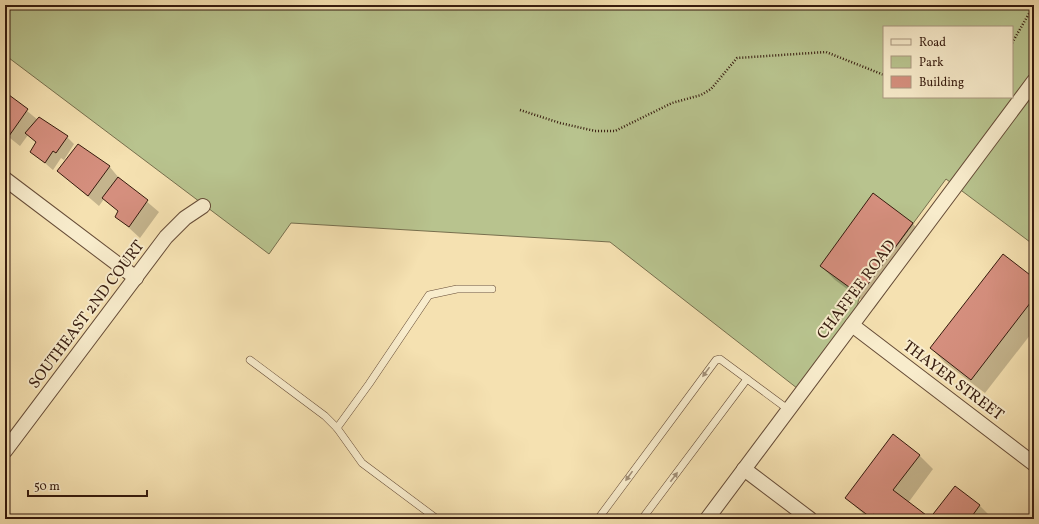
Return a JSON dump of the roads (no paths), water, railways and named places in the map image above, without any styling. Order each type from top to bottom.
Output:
[{"type":"street","name":"CHAFFEE ROAD","points":[[708,519],[1034,81]]},
{"type":"street","points":[[5,179],[136,278]]},
{"type":"street","name":"SOUTHEAST 2ND COURT","points":[[5,451],[166,237],[185,218],[203,206]]},
{"type":"street","name":"THAYER STREET","points":[[852,325],[1034,464]]},
{"type":"street","points":[[744,469],[810,519]]},
{"type":"lane","points":[[337,428],[369,384],[429,295],[457,289],[492,289]]},
{"type":"lane","points":[[598,519],[716,360],[720,359],[789,410]]},
{"type":"lane","points":[[250,360],[325,416],[337,428],[362,463],[437,519]]},
{"type":"lane","points":[[642,519],[747,379]]}]
